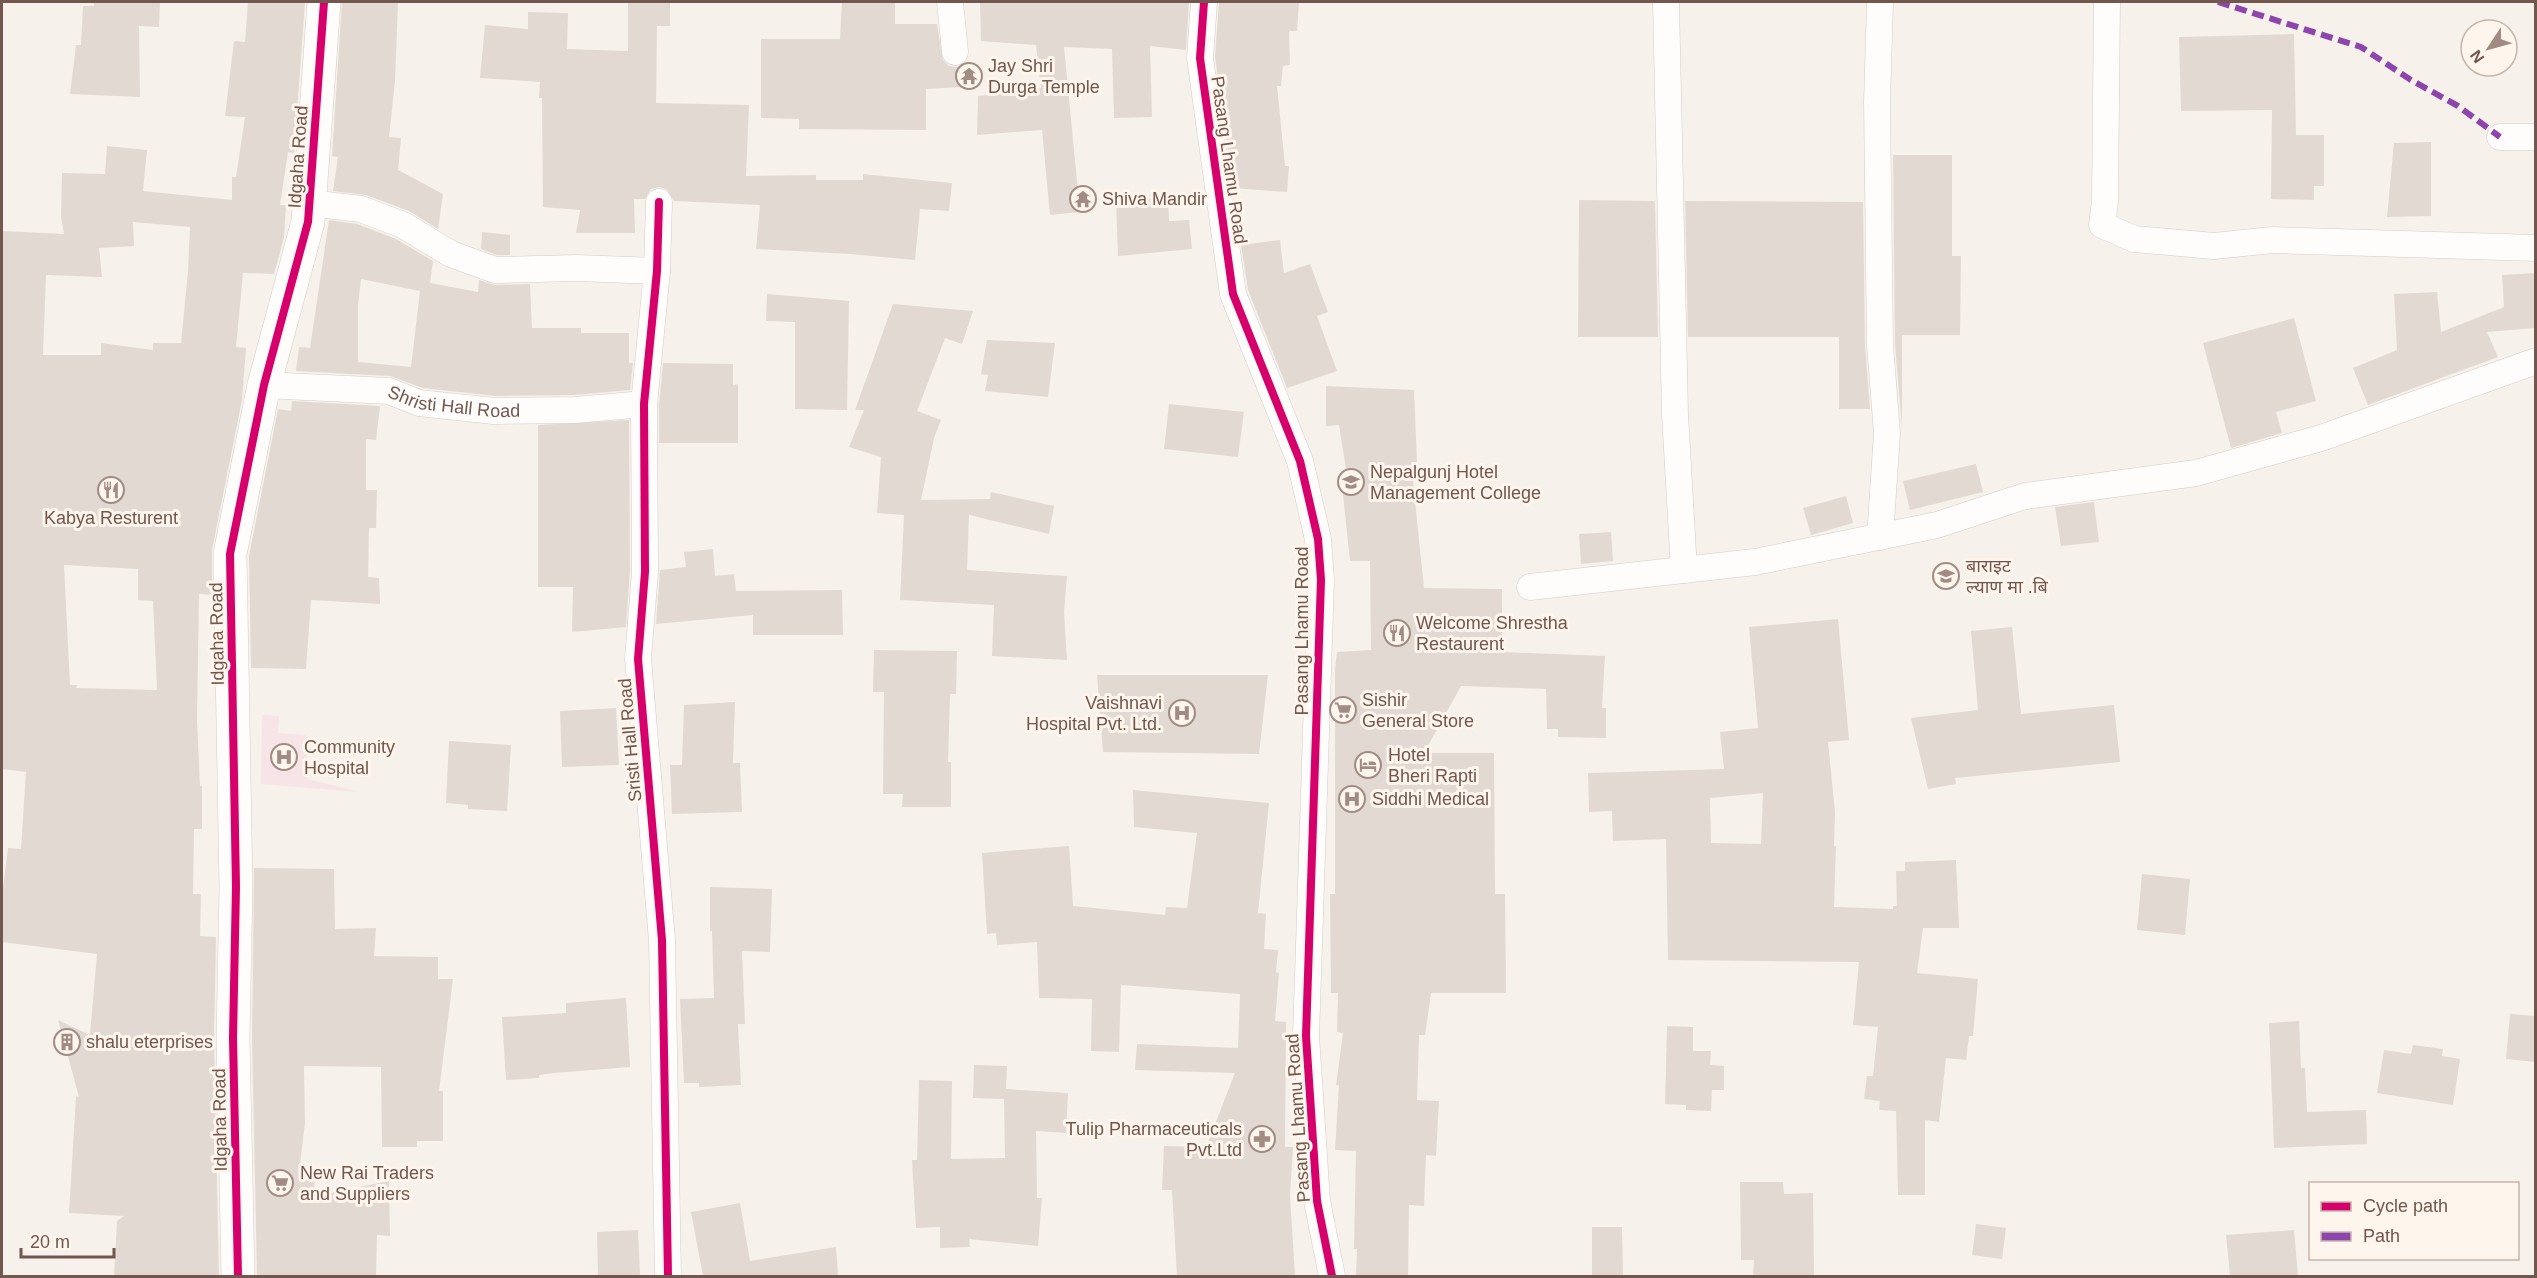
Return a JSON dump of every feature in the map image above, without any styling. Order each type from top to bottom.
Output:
[{"type":"street","name":"Idgaha Road","points":[[238,1276],[233,1038],[236,887],[230,554],[264,385],[308,222],[324,2]]},
{"type":"street","points":[[950,2],[956,52]]},
{"type":"street","name":"Pasang Lhamu Road","points":[[1204,2],[1200,58],[1233,294],[1300,461],[1318,539],[1321,580],[1306,1036],[1317,1201],[1332,1276]]},
{"type":"street","points":[[1666,2],[1675,414],[1684,570]]},
{"type":"street","points":[[1880,2],[1881,32],[1877,103],[1880,345],[1887,433],[1880,537]]},
{"type":"street","points":[[2107,2],[2105,201],[2102,225],[2134,239],[2214,246],[2273,240],[2535,248]]},
{"type":"street","points":[[2500,136],[2535,137]]},
{"type":"street","name":"Sristi Hall Road","points":[[659,202],[657,272],[644,404],[645,572],[638,659],[662,940],[668,1276]]},
{"type":"street","points":[[309,203],[361,209],[403,225],[451,254],[495,270],[577,268],[657,272]]},
{"type":"street","points":[[1530,586],[1755,562],[1937,525],[2025,496],[2196,473],[2321,438],[2535,361]]},
{"type":"street","name":"Shristi Hall Road","points":[[264,385],[389,391],[419,403],[494,411],[575,410],[644,404]]},
{"type":"shaded area","name":"Community Hospital","points":[[262,715],[279,716],[278,733],[306,735],[307,779],[360,792],[261,784]]},
{"type":"building","points":[[94,2],[160,2],[159,27],[139,26],[140,97],[70,94],[76,45],[81,45],[83,6],[94,6]]},
{"type":"building","points":[[248,2],[305,2],[294,153],[288,152],[280,205],[286,205],[284,238],[274,274],[243,273],[236,347],[246,348],[242,400],[212,550],[212,595],[199,594],[197,720],[200,786],[202,786],[202,829],[194,829],[193,894],[201,894],[200,936],[216,937],[214,1038],[219,1276],[114,1276],[117,1221],[124,1216],[69,1213],[76,1096],[79,1097],[58,1020],[90,1035],[97,954],[2,942],[2,895],[8,848],[21,849],[26,772],[2,769],[2,231],[64,234],[61,217],[62,173],[105,174],[107,146],[147,150],[143,191],[232,200],[232,177],[236,177],[245,117],[225,116],[234,41],[245,42]],"holes":[[[133,222],[190,227],[181,343],[153,343],[153,350],[101,343],[101,355],[43,355],[46,275],[102,277],[99,248],[134,246]],[[64,565],[138,569],[138,600],[153,601],[157,690],[76,688],[77,685],[70,685]]]},
{"type":"building","points":[[342,2],[398,2],[395,81],[389,137],[401,138],[398,170],[443,194],[438,229],[409,211],[366,195],[333,191],[338,157],[332,156]]},
{"type":"building","points":[[628,2],[670,2],[670,26],[657,26],[656,103],[749,105],[746,176],[816,175],[816,180],[863,180],[863,174],[952,183],[949,211],[920,209],[915,260],[756,249],[760,205],[674,201],[667,190],[660,187],[651,189],[645,199],[634,199],[635,233],[576,233],[580,210],[543,207],[540,82],[480,78],[485,25],[528,29],[528,12],[568,13],[567,49],[628,51]]},
{"type":"building","points":[[842,2],[895,2],[895,24],[937,24],[943,60],[949,66],[957,67],[963,64],[964,87],[926,89],[926,130],[799,129],[799,119],[761,118],[761,39],[840,39]]},
{"type":"building","points":[[980,2],[1189,2],[1186,50],[1150,46],[1152,117],[1114,118],[1112,49],[1064,47],[1080,212],[1050,215],[1042,130],[977,135],[978,96],[1041,88],[1036,45],[981,41]]},
{"type":"building","points":[[1219,2],[1299,2],[1297,31],[1289,31],[1290,65],[1283,66],[1281,86],[1277,86],[1285,166],[1289,166],[1287,192],[1233,188],[1215,57]]},
{"type":"building","points":[[2294,34],[2296,135],[2324,135],[2324,186],[2314,186],[2314,200],[2271,199],[2272,110],[2181,111],[2179,37]]},
{"type":"building","points":[[2431,142],[2431,216],[2387,217],[2394,143]]},
{"type":"building","points":[[1893,155],[1952,155],[1952,256],[1961,256],[1960,335],[1902,335],[1902,427],[1895,344]]},
{"type":"building","points":[[1168,197],[1169,221],[1189,220],[1192,249],[1118,256],[1116,201]]},
{"type":"building","points":[[1579,200],[1655,201],[1658,337],[1578,337]]},
{"type":"building","points":[[1685,201],[1863,202],[1865,345],[1870,409],[1839,409],[1839,337],[1688,337]]},
{"type":"building","points":[[329,220],[357,224],[396,239],[433,261],[430,283],[478,292],[479,280],[495,285],[530,284],[532,328],[581,328],[581,333],[629,333],[629,363],[633,363],[630,390],[574,395],[495,396],[423,388],[390,376],[296,371],[299,347],[310,348]],"holes":[[[361,279],[420,291],[411,367],[358,362],[358,306]]]},
{"type":"building","points":[[482,232],[510,235],[510,255],[497,255],[481,249]]},
{"type":"building","points":[[1280,240],[1284,273],[1310,264],[1328,312],[1317,316],[1337,371],[1287,388],[1248,290],[1241,245]]},
{"type":"building","points":[[2535,273],[2535,328],[2487,332],[2498,357],[2368,405],[2353,368],[2397,350],[2394,294],[2437,292],[2441,332],[2504,307],[2502,275]]},
{"type":"building","points":[[767,294],[849,301],[847,410],[795,409],[795,322],[766,321]]},
{"type":"building","points":[[893,304],[973,311],[962,344],[945,338],[917,411],[941,420],[934,438],[921,500],[990,499],[991,492],[1054,506],[1049,534],[969,515],[967,570],[1067,576],[1064,612],[1067,660],[992,656],[994,605],[900,600],[904,515],[877,513],[881,457],[849,447],[864,410],[855,410]]},
{"type":"building","points":[[2294,318],[2316,401],[2276,412],[2282,433],[2231,448],[2203,343]]},
{"type":"building","points":[[987,340],[1055,343],[1048,397],[985,391],[988,375],[981,374]]},
{"type":"building","points":[[663,363],[733,364],[733,385],[738,384],[738,443],[659,443],[659,405]]},
{"type":"building","points":[[1326,386],[1414,390],[1417,462],[1411,462],[1424,588],[1502,589],[1502,652],[1605,656],[1602,708],[1606,708],[1606,738],[1558,737],[1558,729],[1547,729],[1546,689],[1461,686],[1424,753],[1494,753],[1495,894],[1505,894],[1506,993],[1431,993],[1425,1035],[1419,1035],[1417,1100],[1439,1101],[1436,1156],[1426,1155],[1424,1206],[1409,1205],[1408,1276],[1356,1276],[1357,1249],[1354,1249],[1356,1151],[1335,1150],[1339,1085],[1336,1085],[1343,1033],[1337,1032],[1338,993],[1331,993],[1330,894],[1335,894],[1335,669],[1337,652],[1371,650],[1370,561],[1350,561],[1341,476],[1347,475],[1339,425],[1326,426]]},
{"type":"building","points":[[292,401],[380,406],[376,440],[366,439],[366,490],[377,490],[376,528],[369,528],[368,577],[379,578],[380,604],[311,600],[306,669],[251,668],[249,556],[278,409],[291,411]]},
{"type":"building","points":[[1169,404],[1244,412],[1238,457],[1164,449]]},
{"type":"building","points":[[629,420],[630,571],[626,627],[572,632],[573,587],[538,587],[538,425]]},
{"type":"building","points":[[1976,464],[1983,492],[1910,510],[1903,481]]},
{"type":"building","points":[[1846,496],[1853,523],[1811,535],[1803,508]]},
{"type":"building","points":[[2094,502],[2099,542],[2061,546],[2055,507]]},
{"type":"building","points":[[1611,532],[1613,561],[1581,564],[1579,534]]},
{"type":"building","points":[[713,549],[715,576],[734,574],[736,591],[842,590],[843,635],[753,635],[753,615],[656,624],[660,570],[686,567],[684,552]]},
{"type":"building","points":[[1838,619],[1849,740],[1828,742],[1835,812],[1834,907],[1893,909],[1893,906],[1897,906],[1896,871],[1905,871],[1905,862],[1956,860],[1959,928],[1923,928],[1917,973],[1978,979],[1973,1036],[1969,1036],[1966,1060],[1946,1058],[1939,1122],[1925,1120],[1925,1195],[1898,1195],[1896,1111],[1879,1110],[1880,1101],[1864,1099],[1867,1076],[1873,1076],[1878,1027],[1853,1025],[1859,962],[1668,960],[1666,839],[1613,841],[1612,811],[1589,812],[1588,773],[1724,769],[1720,732],[1758,728],[1749,627]],"holes":[[[1763,793],[1761,844],[1711,843],[1710,798]]]},
{"type":"building","points":[[2012,627],[2021,714],[2114,705],[2120,762],[1955,778],[1956,784],[1928,789],[1911,718],[1978,710],[1971,631]]},
{"type":"building","points":[[874,650],[957,651],[956,694],[950,694],[948,762],[951,762],[951,807],[902,807],[903,794],[883,794],[884,692],[873,692]]},
{"type":"building","name":"Vaishnavi Hospital Pvt. Ltd.","points":[[1097,675],[1268,675],[1259,754],[1103,752]]},
{"type":"building","points":[[735,702],[733,763],[740,763],[742,812],[672,814],[670,765],[682,765],[684,705]]},
{"type":"building","points":[[616,708],[619,765],[562,767],[560,711]]},
{"type":"building","points":[[449,741],[511,745],[507,811],[468,809],[468,805],[446,803]]},
{"type":"building","points":[[1133,790],[1269,803],[1258,913],[1266,914],[1264,949],[1278,950],[1276,972],[1279,973],[1275,1021],[1286,1022],[1285,1147],[1293,1147],[1290,1195],[1295,1276],[1177,1276],[1172,1190],[1162,1190],[1164,1146],[1206,1147],[1235,1073],[1135,1070],[1137,1044],[1238,1048],[1240,994],[1121,985],[1119,1052],[1091,1051],[1092,999],[1039,998],[1037,942],[997,945],[996,933],[987,934],[982,853],[1069,846],[1073,906],[1165,915],[1166,907],[1187,908],[1197,833],[1134,827]]},
{"type":"building","points":[[254,868],[334,869],[335,929],[376,928],[374,956],[438,957],[438,979],[453,979],[439,1091],[443,1091],[443,1141],[417,1141],[417,1147],[382,1147],[381,1067],[304,1066],[305,1123],[299,1172],[315,1171],[314,1196],[389,1181],[390,1236],[377,1235],[376,1276],[257,1276],[252,1038]]},
{"type":"building","points":[[2142,874],[2190,879],[2185,935],[2137,930]]},
{"type":"building","points":[[710,887],[772,889],[770,952],[742,951],[745,1024],[738,1024],[741,1085],[699,1087],[699,1083],[684,1083],[680,999],[714,998]]},
{"type":"building","points":[[626,998],[630,1067],[554,1073],[539,1075],[539,1078],[506,1080],[502,1017],[566,1013],[566,1003]]},
{"type":"building","points":[[2510,1014],[2535,1016],[2535,1062],[2506,1059]]},
{"type":"building","points":[[2299,1021],[2301,1068],[2305,1068],[2307,1112],[2366,1110],[2367,1144],[2274,1148],[2269,1023]]},
{"type":"building","points":[[1667,1026],[1693,1027],[1693,1051],[1711,1051],[1710,1065],[1724,1066],[1724,1090],[1712,1090],[1711,1111],[1686,1110],[1686,1105],[1665,1104]]},
{"type":"building","points":[[2413,1045],[2443,1049],[2442,1056],[2460,1059],[2453,1105],[2377,1093],[2384,1050],[2411,1054]]},
{"type":"building","points":[[974,1065],[1007,1066],[1006,1089],[1068,1093],[1066,1133],[1036,1131],[1037,1198],[1042,1198],[1038,1246],[969,1239],[970,1247],[940,1248],[940,1227],[916,1228],[912,1160],[917,1160],[919,1080],[952,1081],[951,1159],[1005,1158],[1004,1099],[973,1098]]},
{"type":"building","points":[[1740,1182],[1783,1182],[1784,1194],[1813,1193],[1814,1276],[1753,1276],[1754,1260],[1741,1260]]},
{"type":"building","points":[[740,1203],[750,1261],[836,1247],[838,1276],[703,1276],[691,1212]]},
{"type":"building","points":[[1976,1224],[2006,1228],[2002,1259],[1972,1255]]},
{"type":"building","points":[[1592,1227],[1622,1227],[1623,1276],[1592,1276]]},
{"type":"building","points":[[638,1230],[640,1276],[598,1276],[597,1232]]},
{"type":"building","points":[[2294,1230],[2298,1276],[2230,1276],[2226,1235]]},
{"type":"marked path","points":[[2218,2],[2361,47],[2411,80],[2458,106],[2500,137]]},
{"type":"cycle path","points":[[238,1276],[233,1038],[236,887],[230,554],[264,385],[308,222],[324,2]]},
{"type":"cycle path","points":[[1204,2],[1200,58],[1233,294],[1300,461],[1318,539],[1321,580],[1306,1036],[1317,1201],[1332,1276]]},
{"type":"cycle path","points":[[659,202],[657,271],[644,404],[645,572],[638,659],[662,940],[668,1276]]},
{"type":"place","name":"Jay Shri Durga Temple","points":[[969,76]]},
{"type":"place","name":"Shiva Mandir","points":[[1083,199]]},
{"type":"place","name":"Nepalgunj Hotel Management College","points":[[1351,482]]},
{"type":"place","name":"Kabya Resturent","points":[[111,490]]},
{"type":"place","name":"बाराइट ल्याण मा .बि","points":[[1946,576]]},
{"type":"place","name":"Welcome Shrestha Restaurent","points":[[1397,633]]},
{"type":"place","name":"Sishir General Store","points":[[1343,710]]},
{"type":"place","name":"Vaishnavi Hospital Pvt. Ltd.","points":[[1182,713]]},
{"type":"place","name":"Community Hospital","points":[[284,757]]},
{"type":"place","name":"Hotel Bheri Rapti","points":[[1368,765]]},
{"type":"place","name":"Siddhi Medical","points":[[1352,799]]},
{"type":"place","name":"shalu eterprises","points":[[67,1042]]},
{"type":"place","name":"Tulip Pharmaceuticals Pvt.Ltd","points":[[1262,1139]]},
{"type":"place","name":"New Rai Traders and Suppliers","points":[[280,1183]]}]
